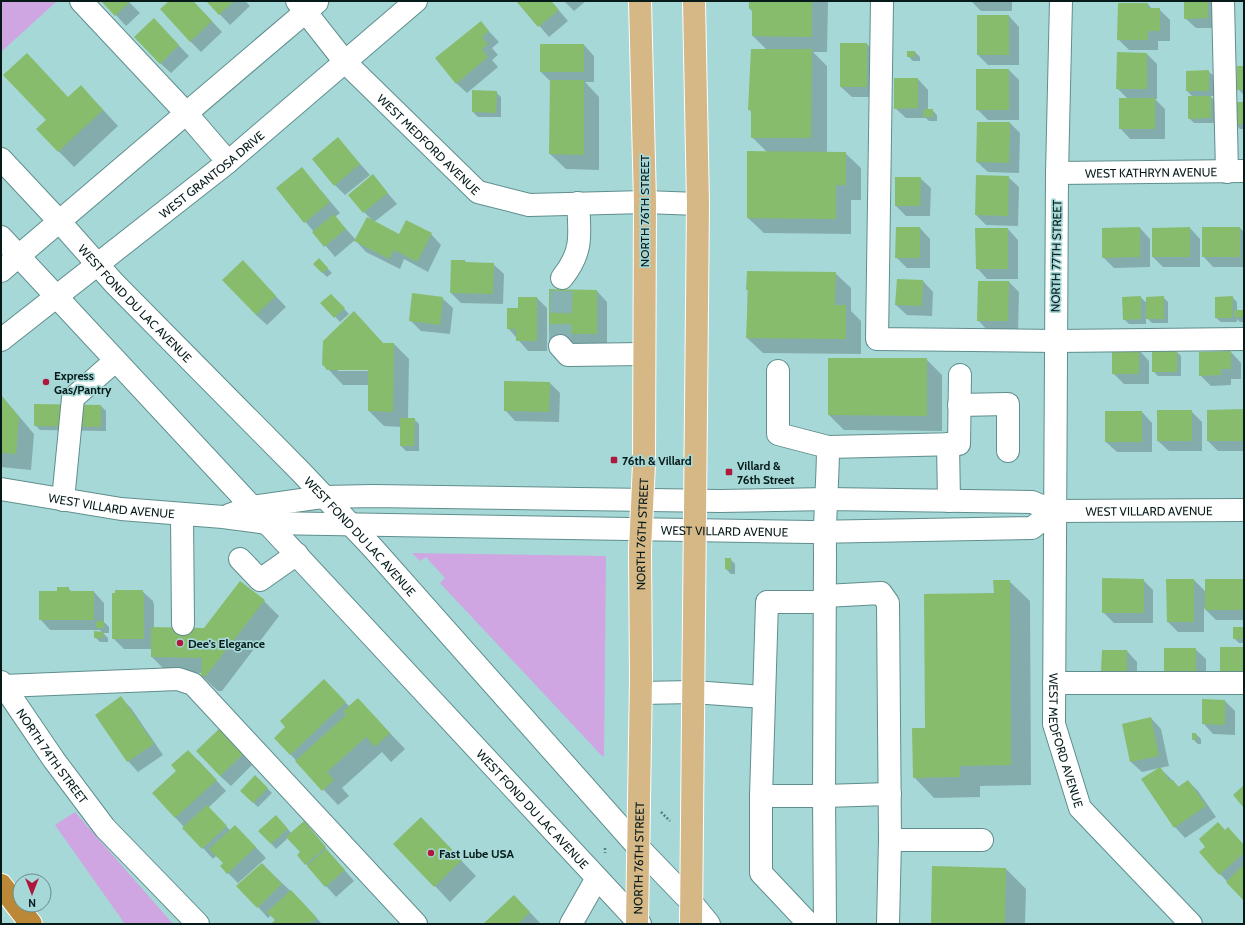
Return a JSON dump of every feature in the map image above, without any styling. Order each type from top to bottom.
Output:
[{"type":"highway","points":[[1,885],[31,924]]},
{"type":"main road","name":"NORTH 76TH STREET","points":[[638,923],[641,693],[641,529],[644,464],[645,202],[640,1]]},
{"type":"main road","points":[[691,924],[698,204],[694,1]]},
{"type":"street","points":[[81,1],[186,113],[228,162]]},
{"type":"street","name":"WEST GRANTOSA DRIVE","points":[[1,340],[228,162],[416,1]]},
{"type":"street","points":[[882,1],[877,339],[1056,341],[1244,340]]},
{"type":"street","name":"NORTH 77TH STREET","points":[[1054,511],[1057,173],[1061,1]]},
{"type":"street","points":[[1224,1],[1235,171]]},
{"type":"street","points":[[1,271],[186,113],[307,4]]},
{"type":"street","name":"WEST MEDFORD AVENUE","points":[[307,4],[345,62],[478,192],[529,205],[645,202],[698,204]]},
{"type":"street","name":"WEST FOND DU LAC AVENUE","points":[[1,159],[60,221],[97,264],[350,524],[638,847],[691,902],[709,924]]},
{"type":"street","name":"WEST KATHRYN AVENUE","points":[[1057,173],[1235,171]]},
{"type":"street","points":[[562,278],[573,264],[580,240],[578,203]]},
{"type":"street","name":"WEST FOND DU LAC AVENUE","points":[[1,237],[251,507],[297,554],[638,923]]},
{"type":"street","points":[[560,346],[568,355],[644,354]]},
{"type":"street","points":[[63,500],[73,398],[115,361]]},
{"type":"street","points":[[778,371],[778,434],[828,447],[959,444],[960,375]]},
{"type":"street","points":[[959,405],[1008,404],[1008,451]]},
{"type":"street","points":[[948,444],[949,501]]},
{"type":"street","points":[[825,924],[824,532],[827,499],[828,447]]},
{"type":"street","name":"WEST VILLARD AVENUE","points":[[1,489],[121,509],[222,517],[267,523],[824,532],[1032,528],[1054,511]]},
{"type":"street","name":"WEST VILLARD AVENUE","points":[[222,517],[251,507],[323,497],[695,500],[827,499],[1032,502],[1054,511],[1244,510]]},
{"type":"street","name":"WEST MEDFORD AVENUE","points":[[1054,511],[1054,724],[1080,808],[1191,924]]},
{"type":"street","points":[[182,514],[183,624]]},
{"type":"street","points":[[240,559],[260,580],[297,554]]},
{"type":"street","points":[[809,924],[761,873],[760,796],[767,602],[825,599],[881,593],[888,604],[890,794],[888,924]]},
{"type":"street","points":[[2,684],[178,679],[193,684],[416,924]]},
{"type":"street","points":[[1054,683],[1244,683]]},
{"type":"street","name":"NORTH 74TH STREET","points":[[2,684],[54,760],[105,828],[198,924]]},
{"type":"street","points":[[641,693],[694,692],[764,697]]},
{"type":"street","points":[[760,796],[890,794]]},
{"type":"street","points":[[890,840],[982,840]]},
{"type":"street","points":[[571,924],[597,878]]},
{"type":"path","points":[[659,810],[674,826]]},
{"type":"shaded area","points":[[1,1],[57,1],[1,52]]},
{"type":"shaded area","points":[[412,553],[606,556],[604,756],[602,756],[440,583],[445,578],[426,557],[420,561]]},
{"type":"shaded area","points":[[75,812],[173,924],[125,924],[55,825]]},
{"type":"building","points":[[101,1],[129,1],[130,2],[115,16]]},
{"type":"building","points":[[169,1],[193,1],[212,21],[190,42],[160,9]]},
{"type":"building","points":[[206,1],[234,1],[219,15]]},
{"type":"building","points":[[516,1],[551,1],[559,10],[538,27]]},
{"type":"building","points":[[749,1],[812,1],[812,37],[752,36],[752,9],[749,9]]},
{"type":"building","points":[[1184,1],[1208,1],[1208,18],[1184,19]]},
{"type":"building","points":[[1118,3],[1148,3],[1148,8],[1160,8],[1160,31],[1148,31],[1148,40],[1117,40]]},
{"type":"building","points":[[977,15],[1009,15],[1009,55],[977,55]]},
{"type":"building","points":[[154,18],[179,45],[160,64],[134,37]]},
{"type":"building","points":[[481,21],[489,31],[482,37],[488,44],[482,49],[488,57],[456,84],[435,58]]},
{"type":"building","points":[[840,43],[867,43],[867,87],[840,87]]},
{"type":"building","points":[[540,44],[584,44],[584,72],[540,72]]},
{"type":"building","points":[[751,49],[812,49],[811,138],[751,138],[751,110],[748,110]]},
{"type":"building","points":[[907,51],[915,51],[915,57],[907,57]]},
{"type":"building","points":[[1117,52],[1147,53],[1147,89],[1116,89]]},
{"type":"building","points":[[27,53],[68,97],[81,85],[103,110],[58,152],[36,129],[46,120],[3,75]]},
{"type":"building","points":[[1237,66],[1244,66],[1244,90],[1237,90]]},
{"type":"building","points":[[976,69],[1009,69],[1009,110],[976,110]]},
{"type":"building","points":[[1209,70],[1209,91],[1186,91],[1186,71]]},
{"type":"building","points":[[894,78],[918,78],[918,108],[894,109]]},
{"type":"building","points":[[550,80],[584,80],[584,155],[549,154]]},
{"type":"building","points":[[472,90],[497,91],[496,113],[472,112]]},
{"type":"building","points":[[1188,96],[1211,96],[1211,118],[1188,119]]},
{"type":"building","points":[[1119,98],[1155,98],[1155,129],[1119,129]]},
{"type":"building","points":[[1234,102],[1244,102],[1244,124],[1234,125]]},
{"type":"building","points":[[924,109],[933,109],[933,117],[923,117]]},
{"type":"building","points":[[977,122],[1010,122],[1009,163],[976,162]]},
{"type":"building","points":[[338,137],[360,164],[334,186],[312,159]]},
{"type":"building","points":[[747,151],[846,152],[846,185],[836,185],[836,219],[747,218]]},
{"type":"building","points":[[302,167],[330,202],[304,223],[276,188]]},
{"type":"building","points":[[373,174],[388,193],[363,213],[348,195]]},
{"type":"building","points":[[976,175],[1009,176],[1008,216],[975,215]]},
{"type":"building","points":[[895,177],[921,177],[920,206],[895,206]]},
{"type":"building","points":[[334,214],[346,229],[324,247],[312,232]]},
{"type":"building","points":[[367,217],[399,234],[406,220],[432,233],[417,262],[394,250],[389,259],[354,241]]},
{"type":"building","points":[[896,227],[920,227],[920,258],[895,258]]},
{"type":"building","points":[[1140,227],[1140,257],[1102,258],[1102,228]]},
{"type":"building","points":[[1190,227],[1190,257],[1152,257],[1152,228]]},
{"type":"building","points":[[1202,227],[1240,227],[1240,257],[1202,257]]},
{"type":"building","points":[[975,228],[1008,228],[1008,269],[976,269]]},
{"type":"building","points":[[319,258],[328,268],[322,273],[313,264]]},
{"type":"building","points":[[243,260],[276,296],[256,315],[222,280]]},
{"type":"building","points":[[451,260],[494,263],[493,294],[450,293]]},
{"type":"building","points":[[747,271],[836,272],[835,305],[846,305],[846,339],[746,338],[748,290],[746,290]]},
{"type":"building","points":[[897,279],[923,280],[922,306],[895,305]]},
{"type":"building","points":[[978,281],[1009,281],[1008,321],[977,321]]},
{"type":"building","points":[[549,289],[597,290],[597,334],[549,334]]},
{"type":"building","points":[[412,293],[443,297],[440,325],[409,321]]},
{"type":"building","points":[[331,294],[345,308],[334,318],[320,303]]},
{"type":"building","points":[[1141,296],[1141,319],[1123,320],[1122,297]]},
{"type":"building","points":[[1164,296],[1164,319],[1146,319],[1146,297]]},
{"type":"building","points":[[1233,296],[1232,318],[1215,318],[1215,297]]},
{"type":"building","points":[[518,297],[537,297],[537,341],[516,341],[516,329],[507,329],[507,308],[518,308]]},
{"type":"building","points":[[1234,310],[1243,310],[1243,317],[1234,317]]},
{"type":"building","points":[[354,311],[383,343],[394,343],[393,412],[368,411],[368,370],[327,370],[322,364],[323,341]]},
{"type":"building","points":[[1112,349],[1139,349],[1139,374],[1112,374]]},
{"type":"building","points":[[1152,350],[1177,350],[1177,372],[1152,372]]},
{"type":"building","points":[[1231,351],[1231,369],[1221,369],[1221,375],[1199,376],[1199,352]]},
{"type":"building","points":[[828,358],[927,358],[927,416],[828,415]]},
{"type":"building","points":[[504,381],[550,382],[549,412],[504,411]]},
{"type":"building","points":[[1,395],[19,417],[16,454],[1,453]]},
{"type":"building","points":[[34,404],[101,405],[101,427],[34,426]]},
{"type":"building","points":[[1244,409],[1244,441],[1207,441],[1207,410]]},
{"type":"building","points":[[1157,410],[1192,410],[1192,441],[1157,441]]},
{"type":"building","points":[[1105,411],[1142,411],[1142,442],[1105,442]]},
{"type":"building","points":[[400,418],[415,418],[414,446],[400,446]]},
{"type":"building","points":[[725,558],[731,558],[731,570],[725,569]]},
{"type":"building","points":[[1102,578],[1144,579],[1144,613],[1102,613]]},
{"type":"building","points":[[1166,579],[1194,579],[1194,622],[1167,622]]},
{"type":"building","points":[[1205,579],[1244,579],[1244,610],[1205,610]]},
{"type":"building","points":[[993,580],[1010,580],[1011,765],[960,766],[960,777],[913,778],[912,728],[925,728],[924,594],[994,593]]},
{"type":"building","points":[[240,581],[265,600],[206,676],[201,676],[202,658],[151,657],[151,627],[204,628]]},
{"type":"building","points":[[57,587],[69,587],[69,591],[94,591],[94,620],[39,620],[39,591],[57,591]]},
{"type":"building","points":[[115,590],[143,590],[144,639],[112,639],[112,593],[115,593]]},
{"type":"building","points":[[96,621],[104,621],[104,628],[96,628]]},
{"type":"building","points":[[1233,627],[1244,627],[1244,639],[1233,639]]},
{"type":"building","points":[[94,631],[104,632],[103,638],[94,638]]},
{"type":"building","points":[[1220,647],[1244,647],[1244,672],[1220,672]]},
{"type":"building","points":[[1164,648],[1196,648],[1196,673],[1164,673]]},
{"type":"building","points":[[1102,650],[1127,650],[1127,673],[1101,672]]},
{"type":"building","points":[[324,679],[346,702],[290,755],[274,738],[285,727],[280,721]]},
{"type":"building","points":[[121,696],[154,744],[127,762],[95,715]]},
{"type":"building","points":[[358,698],[390,733],[375,747],[366,737],[327,772],[334,780],[322,791],[295,761],[346,715],[343,711]]},
{"type":"building","points":[[1202,699],[1225,700],[1225,725],[1202,724]]},
{"type":"building","points":[[1151,717],[1159,756],[1130,762],[1122,724]]},
{"type":"building","points":[[219,729],[243,754],[220,776],[196,751]]},
{"type":"building","points":[[1192,733],[1196,733],[1197,739],[1192,740]]},
{"type":"building","points":[[188,750],[217,780],[175,818],[152,793],[176,771],[171,765]]},
{"type":"building","points":[[1160,767],[1170,781],[1173,780],[1178,787],[1188,780],[1206,806],[1174,828],[1141,779]]},
{"type":"building","points":[[255,775],[268,788],[253,803],[240,791]]},
{"type":"building","points":[[1244,785],[1244,808],[1233,795]]},
{"type":"building","points":[[207,805],[227,826],[202,849],[182,828]]},
{"type":"building","points":[[276,815],[288,829],[271,844],[258,831]]},
{"type":"building","points":[[421,817],[462,860],[434,887],[393,844]]},
{"type":"building","points":[[304,821],[326,847],[305,865],[297,855],[300,852],[286,837]]},
{"type":"building","points":[[1218,822],[1225,830],[1228,827],[1244,845],[1244,853],[1219,875],[1199,852],[1205,847],[1199,839]]},
{"type":"building","points":[[235,825],[256,847],[227,874],[220,866],[223,863],[209,849]]},
{"type":"building","points":[[326,849],[345,870],[325,887],[307,866]]},
{"type":"building","points":[[262,863],[282,884],[257,908],[236,886]]},
{"type":"building","points":[[1244,864],[1244,901],[1226,882]]},
{"type":"building","points":[[932,866],[1006,868],[1005,924],[931,924]]},
{"type":"building","points":[[291,890],[317,918],[310,924],[271,924],[275,920],[267,912]]},
{"type":"building","points":[[514,895],[530,912],[518,924],[483,924]]},
{"type":"tunnel","points":[[560,346],[562,278]]},
{"type":"place","name":"Express Gas/Pantry","points":[[46,382]]},
{"type":"place","name":"76th & Villard","points":[[614,460]]},
{"type":"place","name":"Villard & 76th Street","points":[[729,472]]},
{"type":"place","name":"Dee's Elegance","points":[[180,643]]},
{"type":"place","name":"Fast Lube USA","points":[[431,853]]}]
